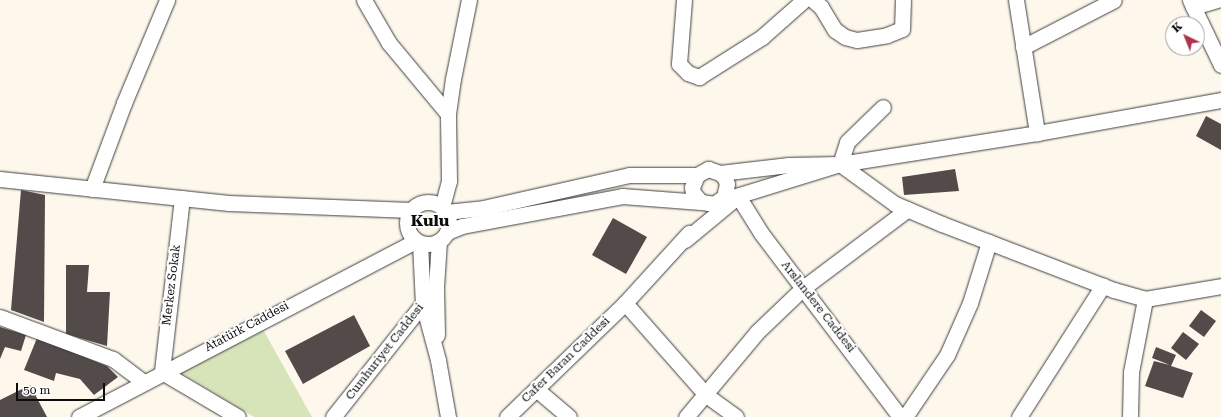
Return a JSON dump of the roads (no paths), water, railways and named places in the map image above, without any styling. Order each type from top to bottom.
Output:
[{"type":"street","points":[[92,188],[124,102],[167,0]]},
{"type":"street","points":[[364,0],[389,43],[448,114]]},
{"type":"street","points":[[438,360],[436,287],[443,237],[449,222],[444,210],[449,182],[448,114],[469,0]]},
{"type":"street","points":[[684,0],[679,64],[688,73],[700,77],[762,37],[804,0]]},
{"type":"street","points":[[813,0],[821,7],[835,30],[845,37],[857,40],[887,35],[902,29],[903,0]]},
{"type":"street","points":[[1016,0],[1037,133]]},
{"type":"street","points":[[1023,47],[1114,0]]},
{"type":"street","points":[[1217,0],[1191,4],[1221,65]]},
{"type":"street","points":[[448,417],[438,360],[423,304],[418,242],[407,228],[406,222],[411,210],[416,205],[429,202],[444,210],[483,208],[629,174],[697,175],[708,169],[720,173],[789,165],[840,164],[1037,133],[1221,100]]},
{"type":"street","points":[[840,164],[846,142],[883,107]]},
{"type":"street","points":[[418,242],[433,244],[462,226],[622,196],[709,203],[738,196],[840,164]]},
{"type":"street","points":[[840,164],[895,204],[908,210],[1103,285],[1145,299],[1221,286]]},
{"type":"street","points":[[685,240],[709,203],[724,197],[727,184],[720,173]]},
{"type":"street","points":[[697,175],[692,187],[696,198],[709,203]]},
{"type":"street","points":[[0,178],[229,203],[411,210]]},
{"type":"street","points":[[685,240],[738,196]]},
{"type":"street","name":"Arslandere Caddesi","points":[[738,196],[748,214],[900,417]]},
{"type":"street","name":"Merkez Sokak","points":[[162,372],[182,198]]},
{"type":"street","points":[[686,417],[706,395],[757,332],[803,288],[908,210]]},
{"type":"street","name":"Cafer Baran Caddesi","points":[[507,417],[625,303],[685,240]]},
{"type":"street","name":"Atatürk Caddesi","points":[[79,417],[162,372],[418,242]]},
{"type":"street","points":[[905,417],[947,355],[970,303],[989,242]]},
{"type":"street","points":[[1019,417],[1103,285]]},
{"type":"street","name":"Cumhuriyet Caddesi","points":[[333,417],[436,287]]},
{"type":"street","points":[[1130,417],[1131,372],[1145,299]]},
{"type":"street","points":[[625,303],[706,395],[736,417]]},
{"type":"street","points":[[0,318],[113,359],[143,382]]},
{"type":"street","points":[[162,372],[238,417]]},
{"type":"street","points":[[536,389],[569,417]]},
{"type":"district","name":"Kulu","points":[[430,221]]}]
